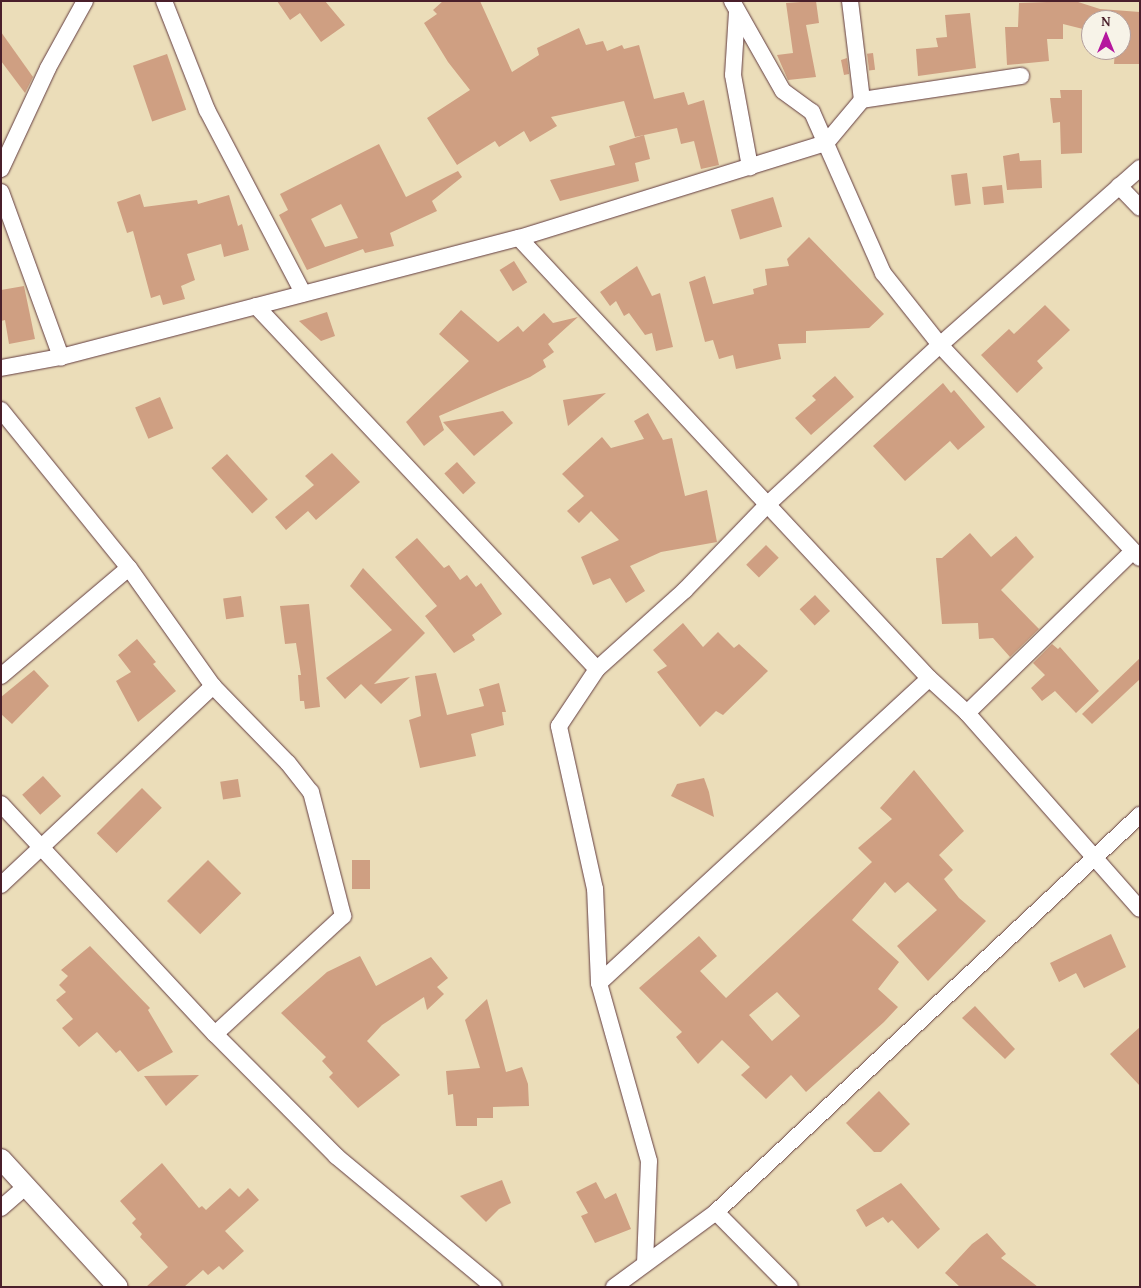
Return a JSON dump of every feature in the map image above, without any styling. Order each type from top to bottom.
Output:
[{"type":"street","points":[[1,169],[48,68],[85,1]]},
{"type":"street","points":[[164,1],[207,110],[303,293]]},
{"type":"street","points":[[720,1],[737,5],[779,85],[812,112],[883,273],[940,345],[1136,554],[967,713]]},
{"type":"street","points":[[850,1],[862,100]]},
{"type":"street","points":[[737,5],[733,75],[750,167]]},
{"type":"street","points":[[1,368],[61,357],[519,238],[750,167],[826,143],[862,100],[1021,76]]},
{"type":"street","points":[[645,1264],[649,1161],[599,983],[595,889],[560,726],[596,669],[685,590],[768,504],[940,345],[1140,168]]},
{"type":"street","points":[[1119,186],[1140,208]]},
{"type":"street","points":[[1,192],[61,357]]},
{"type":"street","points":[[519,238],[929,678],[967,713],[1094,860],[1140,909]]},
{"type":"street","points":[[256,306],[596,669]]},
{"type":"street","points":[[1,410],[129,568],[213,686],[288,763],[311,792],[343,916],[215,1034]]},
{"type":"street","points":[[1,676],[129,568]]},
{"type":"street","points":[[599,983],[929,678]]},
{"type":"street","points":[[1,886],[43,849],[213,686]]},
{"type":"street","points":[[1,804],[215,1034],[336,1156],[494,1287]]},
{"type":"street","points":[[614,1287],[716,1212],[1140,815]]},
{"type":"street","points":[[1,1159],[118,1287]]},
{"type":"street","points":[[1,1208],[25,1187]]},
{"type":"street","points":[[716,1212],[790,1287]]},
{"type":"building","points":[[277,1],[325,1],[345,25],[321,42],[300,13],[290,20]]},
{"type":"building","points":[[443,1],[480,1],[512,72],[539,55],[537,48],[579,28],[586,45],[603,41],[607,51],[622,45],[624,49],[639,45],[654,99],[684,92],[688,105],[704,100],[719,165],[701,169],[694,141],[681,144],[677,128],[635,137],[624,101],[551,117],[557,126],[530,142],[524,131],[499,147],[495,141],[457,165],[427,118],[470,90],[448,62],[424,23],[437,14],[433,10]]},
{"type":"building","points":[[816,1],[819,23],[806,25],[816,77],[788,80],[777,55],[793,53],[786,3]]},
{"type":"building","points":[[1075,1],[1100,9],[1113,10],[1081,10],[1081,28],[1063,24],[1063,39],[1047,39],[1049,61],[1007,65],[1005,27],[1018,27],[1019,3]]},
{"type":"building","points":[[1131,11],[1140,12],[1140,64],[1114,64],[1114,60],[1131,60]]},
{"type":"building","points":[[970,13],[976,68],[918,76],[916,49],[938,47],[936,38],[947,37],[945,15]]},
{"type":"building","points":[[1,32],[33,77],[25,93],[1,61]]},
{"type":"building","points":[[873,53],[875,70],[869,71],[867,54]]},
{"type":"building","points":[[167,54],[186,110],[152,122],[133,66]]},
{"type":"building","points":[[847,58],[849,74],[844,75],[841,60]]},
{"type":"building","points":[[1060,90],[1082,90],[1082,153],[1061,154],[1060,122],[1053,123],[1050,98],[1061,98]]},
{"type":"building","points":[[644,135],[650,159],[635,163],[639,181],[560,201],[550,180],[615,165],[609,146]]},
{"type":"building","points":[[379,144],[406,197],[458,171],[462,177],[432,201],[437,211],[390,233],[394,246],[365,253],[363,249],[307,270],[279,215],[288,210],[280,194]],"holes":[[[341,204],[358,238],[325,247],[311,219]]]},
{"type":"building","points":[[1019,153],[1020,161],[1041,160],[1042,188],[1007,190],[1003,156]]},
{"type":"building","points":[[967,173],[971,204],[955,206],[951,175]]},
{"type":"building","points":[[1002,185],[1004,203],[984,205],[982,187]]},
{"type":"building","points":[[140,194],[144,207],[197,200],[198,204],[229,195],[238,226],[242,224],[249,250],[224,257],[221,244],[187,254],[195,280],[181,286],[185,299],[163,305],[160,295],[151,298],[133,231],[127,233],[117,202]]},
{"type":"building","points":[[773,197],[782,227],[740,240],[731,210]]},
{"type":"building","points":[[809,237],[884,314],[869,328],[806,331],[806,343],[778,344],[781,359],[736,369],[733,355],[719,359],[713,340],[705,342],[689,282],[705,276],[713,304],[754,294],[753,289],[767,285],[765,269],[789,266],[787,259]]},
{"type":"building","points":[[514,261],[527,282],[513,291],[500,270]]},
{"type":"building","points":[[637,266],[652,296],[660,293],[673,347],[656,351],[652,333],[645,335],[629,313],[624,316],[616,301],[610,306],[600,292]]},
{"type":"building","points":[[24,286],[35,339],[9,344],[5,320],[1,321],[1,290]]},
{"type":"building","points":[[1045,305],[1070,330],[1037,361],[1043,368],[1017,393],[981,355],[1009,329],[1014,334]]},
{"type":"building","points":[[461,310],[498,342],[518,326],[523,332],[544,313],[553,323],[578,317],[548,344],[554,352],[543,360],[546,367],[530,377],[439,416],[444,430],[424,446],[406,422],[469,361],[439,334]]},
{"type":"building","points":[[327,312],[335,336],[321,341],[299,321]]},
{"type":"building","points":[[835,376],[854,397],[811,435],[795,418],[816,400],[812,396]]},
{"type":"building","points":[[943,383],[951,393],[954,390],[985,427],[958,450],[950,441],[905,481],[873,446]]},
{"type":"building","points":[[606,393],[568,426],[563,400]]},
{"type":"building","points":[[160,397],[173,428],[148,439],[135,408]]},
{"type":"building","points":[[503,411],[513,423],[474,456],[443,422]]},
{"type":"building","points":[[648,413],[663,440],[672,438],[685,496],[707,490],[717,542],[661,552],[630,566],[645,591],[626,603],[610,578],[593,585],[581,557],[619,540],[591,511],[579,523],[567,511],[584,496],[562,474],[602,437],[611,448],[644,439],[634,421]]},
{"type":"building","points":[[332,453],[360,482],[316,520],[308,511],[286,530],[275,517],[314,485],[305,476]]},
{"type":"building","points":[[227,454],[268,499],[252,513],[211,468]]},
{"type":"building","points":[[457,462],[476,483],[463,494],[444,473]]},
{"type":"building","points":[[970,533],[991,557],[1016,536],[1034,557],[1001,590],[1039,629],[1010,657],[993,638],[979,639],[978,623],[942,624],[936,558],[942,558]]},
{"type":"building","points":[[417,538],[444,568],[449,565],[460,580],[467,575],[476,587],[481,583],[502,614],[472,635],[475,640],[454,653],[425,616],[437,606],[395,557]]},
{"type":"building","points":[[766,545],[779,558],[759,578],[746,565]]},
{"type":"building","points":[[363,568],[425,633],[374,684],[410,677],[381,704],[361,684],[345,699],[326,678],[392,630],[350,586]]},
{"type":"building","points":[[815,595],[830,611],[815,625],[800,609]]},
{"type":"building","points":[[241,596],[244,617],[226,619],[223,599]]},
{"type":"building","points":[[309,604],[320,707],[305,709],[304,701],[300,701],[298,675],[301,675],[296,643],[285,644],[280,606]]},
{"type":"building","points":[[683,623],[703,647],[718,632],[734,648],[739,644],[768,671],[723,715],[716,711],[700,727],[657,672],[667,666],[653,650]]},
{"type":"building","points":[[137,639],[156,662],[153,664],[176,691],[138,722],[116,681],[131,672],[118,655]]},
{"type":"building","points":[[1052,644],[1058,649],[1060,647],[1099,691],[1076,713],[1055,691],[1042,701],[1031,688],[1045,675],[1033,663]]},
{"type":"building","points":[[1140,658],[1140,679],[1092,724],[1082,714]]},
{"type":"building","points":[[34,670],[49,686],[12,724],[1,714],[1,697]]},
{"type":"building","points":[[436,673],[447,715],[484,706],[479,689],[499,683],[506,712],[502,712],[504,725],[471,734],[476,756],[420,768],[409,720],[421,716],[415,676]]},
{"type":"building","points":[[914,770],[964,831],[939,855],[953,870],[944,879],[959,898],[986,921],[928,981],[897,946],[937,910],[908,882],[895,893],[885,882],[852,920],[899,962],[878,989],[898,1007],[884,1022],[806,1092],[791,1075],[766,1099],[741,1075],[750,1067],[722,1040],[698,1064],[676,1037],[682,1032],[639,988],[699,936],[717,956],[700,971],[726,998],[872,862],[858,848],[892,819],[880,808]],"holes":[[[777,992],[800,1016],[772,1041],[749,1015]]]},
{"type":"building","points":[[43,776],[61,796],[40,815],[22,795]]},
{"type":"building","points":[[704,778],[714,817],[671,796],[677,784]]},
{"type":"building","points":[[238,779],[241,797],[223,800],[220,782]]},
{"type":"building","points":[[142,788],[162,808],[117,853],[97,833]]},
{"type":"building","points":[[208,860],[241,893],[200,934],[167,901]]},
{"type":"building","points":[[352,860],[370,860],[370,889],[352,889]]},
{"type":"building","points":[[1111,934],[1126,967],[1084,988],[1076,973],[1059,982],[1050,963]]},
{"type":"building","points":[[90,946],[150,1008],[148,1010],[173,1052],[138,1072],[120,1050],[116,1053],[97,1032],[79,1047],[62,1028],[73,1019],[56,1000],[66,992],[59,985],[68,976],[61,970]]},
{"type":"building","points":[[360,956],[376,986],[431,957],[448,978],[437,987],[444,994],[427,1010],[424,997],[382,1025],[367,1041],[400,1075],[358,1108],[329,1077],[333,1073],[322,1061],[326,1057],[281,1013],[327,972]]},
{"type":"building","points":[[487,999],[506,1072],[522,1067],[528,1084],[529,1106],[493,1107],[493,1118],[477,1118],[477,1126],[456,1126],[453,1094],[448,1095],[446,1071],[480,1068],[465,1020]]},
{"type":"building","points":[[975,1006],[1015,1049],[1005,1059],[962,1018]]},
{"type":"building","points":[[1140,1027],[1140,1086],[1110,1054]]},
{"type":"building","points":[[199,1075],[166,1106],[144,1076]]},
{"type":"building","points":[[879,1091],[910,1124],[881,1152],[874,1152],[846,1123]]},
{"type":"building","points":[[162,1163],[199,1208],[202,1206],[206,1210],[230,1188],[239,1197],[248,1188],[259,1200],[225,1231],[244,1251],[223,1270],[219,1266],[208,1275],[203,1270],[184,1287],[146,1287],[168,1267],[140,1237],[142,1234],[132,1223],[136,1219],[120,1201]]},
{"type":"building","points":[[502,1180],[511,1203],[499,1209],[486,1222],[460,1196]]},
{"type":"building","points":[[596,1182],[605,1199],[616,1193],[631,1229],[595,1243],[581,1216],[588,1213],[576,1192]]},
{"type":"building","points":[[901,1183],[940,1229],[918,1249],[892,1220],[888,1223],[883,1217],[866,1227],[856,1210]]},
{"type":"building","points":[[987,1233],[1006,1254],[1001,1258],[1038,1287],[960,1287],[945,1273],[972,1244]]}]
